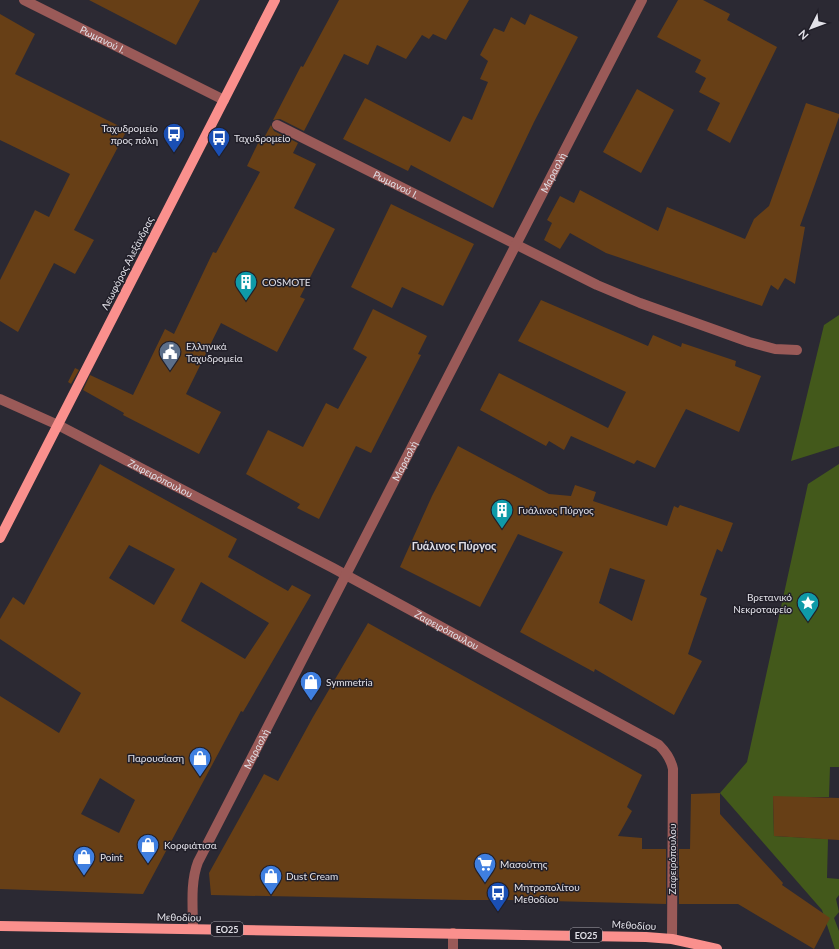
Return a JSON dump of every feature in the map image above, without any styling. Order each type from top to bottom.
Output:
[{"type":"main road","name":"Λεωφόρος Αλεξάνδρας","points":[[0,538],[276,0]]},
{"type":"main road","name":"Μεθοδίου","points":[[0,926],[646,937],[672,940],[717,949]]},
{"type":"street","name":"Ρωμανού Ι.","points":[[24,0],[224,100]]},
{"type":"street","name":"Μαρασλή","points":[[193,929],[193,882],[194,873],[198,862],[642,0]]},
{"type":"street","name":"Ρωμανού Ι.","points":[[277,125],[597,285],[640,303],[749,342],[775,350],[797,350]]},
{"type":"street","name":"Ζαφειρόπουλου","points":[[0,399],[58,425],[346,575],[652,741],[665,751],[672,764],[673,775],[672,940]]},
{"type":"street","points":[[453,933],[453,949]]},
{"type":"green space","points":[[839,315],[839,446],[791,461],[824,325]]},
{"type":"green space","name":"Βρετανικό Νεκροταφείο","points":[[839,464],[839,767],[830,767],[829,797],[773,797],[774,836],[828,839],[827,878],[839,879],[839,895],[836,899],[839,912],[834,918],[839,931],[839,949],[835,949],[822,910],[720,793],[747,762],[808,484]]},
{"type":"building","points":[[89,0],[200,0],[176,45]]},
{"type":"building","points":[[339,0],[469,0],[446,40],[433,34],[429,39],[422,35],[406,59],[377,45],[368,65],[344,54],[304,131],[280,119],[273,120],[301,66],[303,67]]},
{"type":"building","points":[[678,0],[703,0],[730,14],[727,20],[777,47],[730,143],[707,130],[720,103],[699,92],[706,78],[695,72],[701,60],[657,37]]},
{"type":"building","points":[[0,14],[35,34],[15,74],[127,130],[74,230],[94,240],[75,274],[54,263],[18,332],[0,321],[0,280],[35,210],[49,217],[70,174],[0,140]]},
{"type":"building","points":[[530,14],[578,37],[534,122],[493,208],[411,165],[408,171],[343,139],[365,98],[450,142],[463,116],[472,120],[488,82],[480,79],[488,61],[480,55],[494,28],[504,32],[511,17],[525,25]]},
{"type":"building","points":[[637,89],[674,110],[641,173],[603,152]]},
{"type":"building","points":[[806,103],[839,114],[839,117],[800,226],[805,227],[795,284],[785,278],[778,290],[771,285],[762,306],[606,253],[570,233],[560,249],[544,240],[552,223],[547,220],[560,196],[574,203],[580,190],[658,231],[667,207],[745,239],[754,219],[769,206]]},
{"type":"building","points":[[271,125],[274,131],[298,143],[293,153],[316,164],[294,208],[335,229],[300,297],[305,299],[277,352],[221,323],[186,394],[221,412],[199,454],[123,415],[124,413],[83,390],[90,375],[133,395],[165,329],[174,334],[213,252],[216,253],[260,172],[247,166],[261,137],[264,138]]},
{"type":"building","points":[[391,204],[474,244],[443,306],[402,287],[392,308],[351,287]]},
{"type":"building","points":[[541,300],[648,346],[653,335],[681,347],[682,343],[736,361],[735,366],[761,376],[739,432],[686,409],[655,468],[637,460],[634,464],[571,436],[564,450],[549,441],[546,446],[480,410],[499,373],[608,428],[626,392],[518,341]]},
{"type":"building","points":[[373,309],[427,336],[418,354],[421,355],[371,453],[356,446],[319,519],[297,508],[300,504],[246,474],[268,430],[303,447],[326,403],[338,409],[367,357],[353,349]]},
{"type":"building","points":[[75,368],[79,370],[71,384],[68,382]]},
{"type":"building","points":[[458,446],[549,494],[571,496],[575,485],[596,492],[593,501],[667,526],[674,506],[678,508],[680,505],[733,523],[722,552],[717,549],[700,595],[707,598],[688,654],[702,661],[674,715],[595,669],[594,672],[520,632],[563,552],[518,534],[480,607],[400,567],[432,496]],"holes":[[[610,568],[645,580],[632,621],[599,603]]]},
{"type":"building","points":[[100,464],[237,539],[228,557],[288,591],[292,585],[311,595],[243,712],[241,711],[143,894],[0,889],[0,696],[59,733],[81,693],[0,639],[0,619],[13,597],[24,605]],"holes":[[[129,545],[175,569],[154,605],[109,578]],[[201,582],[269,623],[245,659],[181,621]],[[100,778],[135,800],[119,833],[81,814]]]},
{"type":"building","points":[[368,623],[642,775],[627,807],[632,811],[618,836],[642,838],[642,849],[666,849],[666,904],[211,895],[209,873],[264,774],[278,781],[313,717]]},
{"type":"building","points":[[720,793],[720,814],[783,883],[782,885],[830,918],[814,949],[738,904],[679,904],[679,849],[690,849],[691,794]]},
{"type":"building","points":[[773,796],[839,798],[839,840],[774,836]]},
{"type":"place","name":"Ταχυδρομείο προς πόλη","points":[[174,154]]},
{"type":"place","name":"Ταχυδρομείο","points":[[219,158]]},
{"type":"place","name":"COSMOTE","points":[[246,302]]},
{"type":"place","name":"Ελληνικά Ταχυδρομεία","points":[[170,372]]},
{"type":"place","name":"Γυάλινος Πύργος","points":[[502,530]]},
{"type":"place","name":"Βρετανικό Νεκροταφείο","points":[[808,622]]},
{"type":"place","name":"Symmetria","points":[[311,702]]},
{"type":"place","name":"Παρουσίαση","points":[[200,778]]},
{"type":"place","name":"Κορφιάτισα","points":[[148,864]]},
{"type":"place","name":"Point","points":[[84,876]]},
{"type":"place","name":"Μασούτης","points":[[485,884]]},
{"type":"place","name":"Dust Cream","points":[[271,896]]},
{"type":"place","name":"Μητροπολίτου Μεθοδίου","points":[[498,912]]},
{"type":"district","name":"Γυάλινος Πύργος","points":[[454,545]]}]
